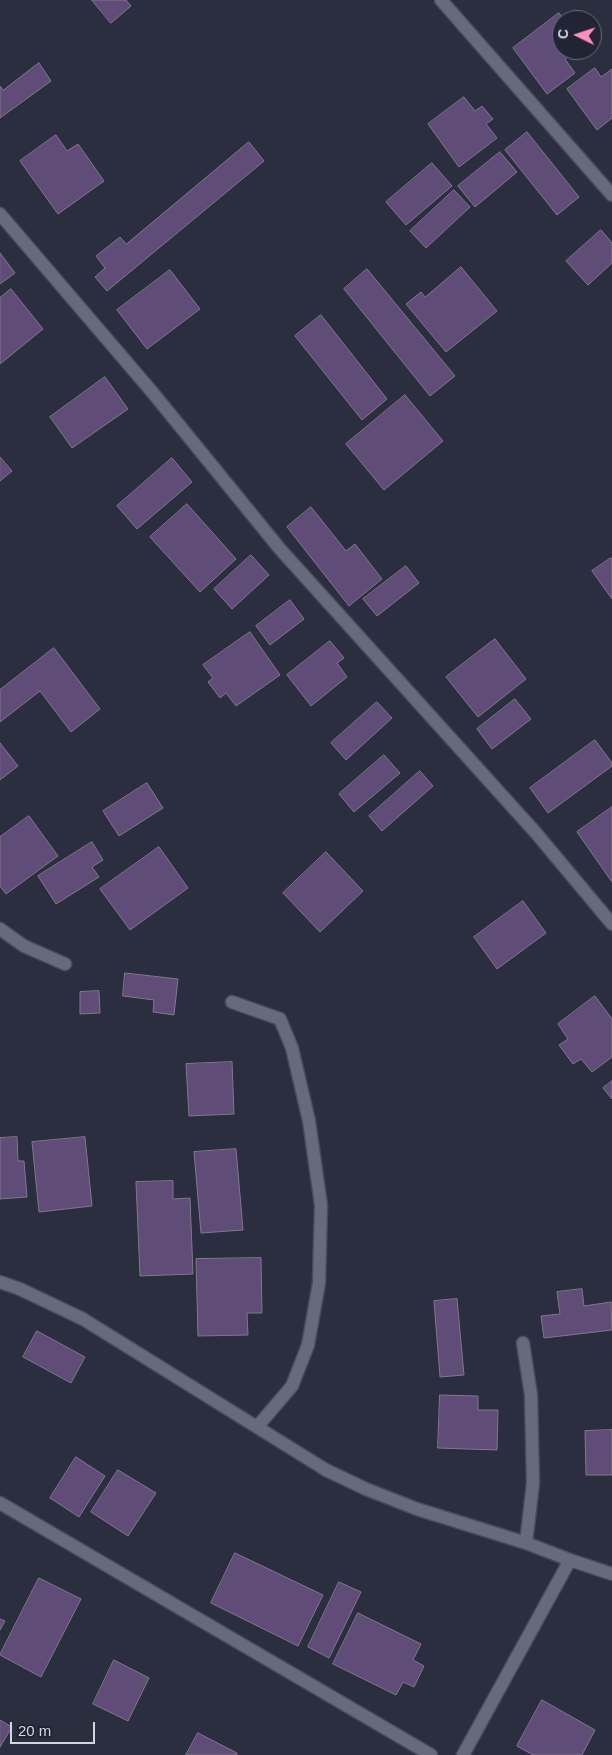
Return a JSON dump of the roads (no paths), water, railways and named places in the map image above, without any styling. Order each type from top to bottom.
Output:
[{"type":"street","points":[[441,0],[612,194]]},
{"type":"street","points":[[0,214],[153,393],[280,549],[536,833],[612,924]]},
{"type":"street","points":[[0,930],[24,946],[65,964]]},
{"type":"street","points":[[232,1002],[280,1019],[292,1048],[309,1121],[321,1205],[319,1283],[308,1345],[292,1386],[257,1427]]},
{"type":"street","points":[[0,1282],[20,1289],[83,1319],[326,1470],[366,1489],[417,1509],[526,1543],[612,1574]]},
{"type":"street","points":[[523,1343],[531,1395],[533,1483],[526,1543]]},
{"type":"street","points":[[0,1503],[431,1755]]},
{"type":"street","points":[[463,1755],[570,1560]]}]
